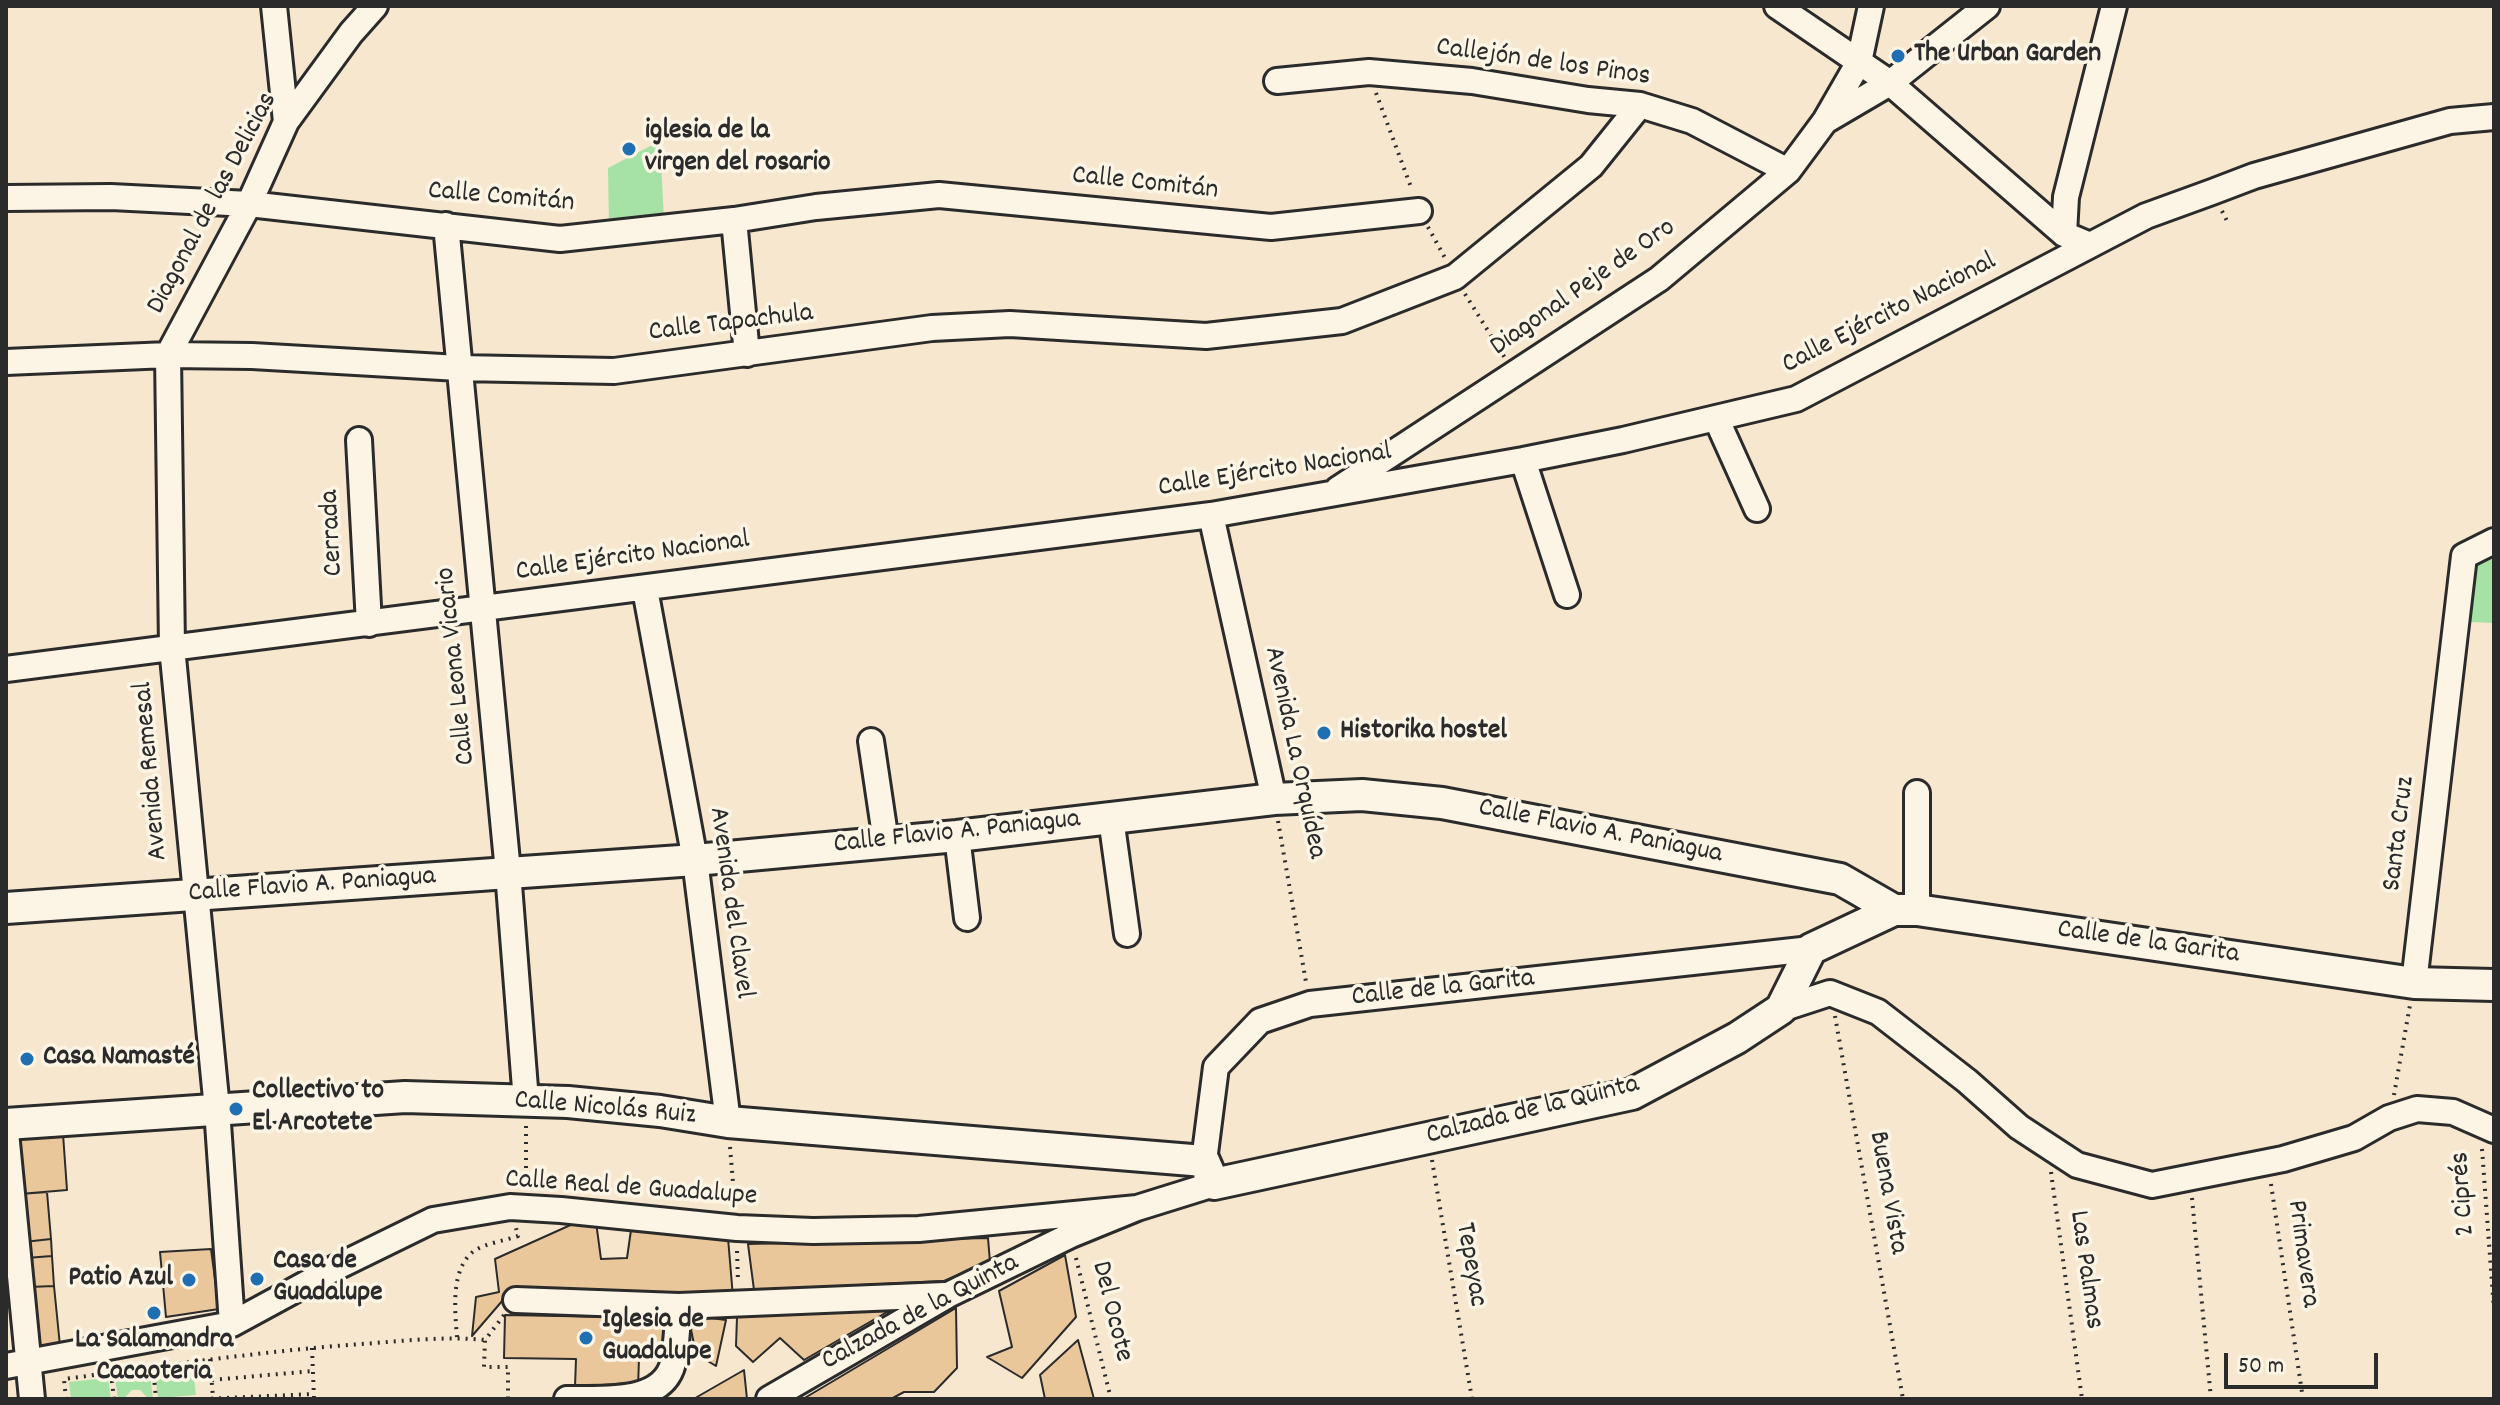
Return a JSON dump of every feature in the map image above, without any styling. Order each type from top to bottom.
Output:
[{"type":"street","points":[[274,6],[286,122]]},
{"type":"street","name":"Diagonal de las Delicias","points":[[168,355],[249,204],[286,122],[351,33],[375,6]]},
{"type":"street","points":[[1777,6],[1890,83],[2064,234],[2090,245]]},
{"type":"street","name":"Diagonal Peje de Oro","points":[[1329,495],[1659,279],[1788,171],[1825,121],[1859,62],[1871,6]]},
{"type":"street","points":[[1825,121],[1890,83],[1987,6]]},
{"type":"street","points":[[2064,234],[2066,197],[2114,6]]},
{"type":"street","name":"Callejón de los Pinos","points":[[1277,81],[1369,72],[1472,81],[1588,100],[1640,105],[1692,121],[1788,171]]},
{"type":"street","name":"Calle Tapachula","points":[[6,362],[168,355],[252,356],[459,368],[614,371],[932,328],[1010,324],[1206,336],[1342,321],[1455,277],[1591,166],[1640,105]]},
{"type":"street","name":"Calle Ejército Nacional","points":[[6,669],[1211,515],[1523,460],[1716,418],[1796,399],[2146,216],[2254,176],[2450,121],[2494,117]]},
{"type":"street","name":"Calle Comitán","points":[[6,198],[111,197],[249,204],[560,239],[939,195],[1271,227],[1419,211]]},
{"type":"street","points":[[734,220],[747,354]]},
{"type":"street","name":"Calle Leona Vicario","points":[[446,225],[508,872],[526,1101]]},
{"type":"street","name":"Avenida Remesal","points":[[168,355],[172,647],[217,1109],[232,1324]]},
{"type":"street","points":[[1716,418],[1757,509]]},
{"type":"street","name":"Cerrada","points":[[359,440],[369,624]]},
{"type":"street","points":[[1523,460],[1567,595]]},
{"type":"street","name":"Avenida La Orquídea","points":[[1211,515],[1274,799]]},
{"type":"street","name":"Santa Cruz","points":[[2414,983],[2464,556],[2494,541]]},
{"type":"street","name":"Avenida del Clavel","points":[[645,589],[695,860],[728,1122]]},
{"type":"street","points":[[871,741],[886,842]]},
{"type":"street","points":[[1905,910],[1917,793]]},
{"type":"street","name":"Calle Flavio A. Paniagua","points":[[6,908],[695,860],[957,836],[1274,799],[1362,795],[1442,803],[1840,879],[1905,910]]},
{"type":"street","points":[[1111,818],[1127,934]]},
{"type":"street","points":[[957,836],[967,918]]},
{"type":"street","name":"Calle de la Garita","points":[[1209,1173],[1216,1067],[1260,1021],[1310,1004],[1811,949],[1905,910],[2414,983],[2494,985]]},
{"type":"street","points":[[1781,1009],[1811,949]]},
{"type":"street","points":[[1832,994],[1878,1012],[1915,1038],[2019,1127],[2077,1165],[2152,1185],[2268,1161],[2354,1138],[2389,1118],[2417,1109],[2453,1112],[2487,1126]]},
{"type":"street","name":"Calzada de la Quinta","points":[[769,1399],[948,1295],[1209,1173],[1430,1138],[1632,1094],[1737,1038],[1781,1009],[1832,994]]},
{"type":"street","name":"Calle Nicolás Ruiz","points":[[6,1124],[405,1097],[526,1101],[660,1111],[728,1122],[1209,1173]]},
{"type":"street","points":[[6,1132],[18,1364],[32,1399]]},
{"type":"street","name":"Calle Real de Guadalupe","points":[[18,1364],[232,1324],[433,1220],[518,1207],[737,1228],[919,1229],[1137,1208]]},
{"type":"street","points":[[516,1300],[679,1306],[948,1295]]},
{"type":"street","points":[[567,1399],[628,1398],[646,1395],[657,1387],[669,1375],[673,1363],[679,1306]]},
{"type":"path","name":"Avenida La Orquídea","points":[[1274,799],[1310,1004]]},
{"type":"path","points":[[2389,1118],[2414,983]]},
{"type":"path","name":"Buena Vista","points":[[1832,994],[1903,1399]]},
{"type":"path","points":[[457,1337],[455,1303],[462,1263],[476,1250],[518,1236],[526,1101]]},
{"type":"path","points":[[728,1122],[737,1228],[738,1304]]},
{"type":"path","name":"2 Ciprés","points":[[2487,1126],[2494,1310]]},
{"type":"path","name":"Tepeyac","points":[[1430,1138],[1436,1191],[1472,1399]]},
{"type":"path","name":"Las Palmas","points":[[2048,1146],[2082,1399]]},
{"type":"path","name":"Primavera","points":[[2268,1161],[2303,1399]]},
{"type":"path","points":[[2188,1178],[2194,1208],[2211,1399]]},
{"type":"path","name":"Del Ocote","points":[[1071,1235],[1111,1399]]},
{"type":"path","points":[[508,1399],[508,1367],[484,1367],[485,1340],[516,1300]]},
{"type":"path","points":[[66,1399],[64,1379],[312,1348],[457,1337],[485,1340]]},
{"type":"path","points":[[203,1399],[314,1396],[312,1348]]},
{"type":"path","points":[[210,1359],[213,1399]]},
{"type":"path","points":[[153,1367],[156,1399]]},
{"type":"path","points":[[212,1380],[313,1371]]},
{"type":"path","points":[[111,1373],[114,1399]]},
{"type":"green space","points":[[660,141],[664,221],[609,225],[608,168]]},
{"type":"green space","points":[[2494,551],[2494,623],[2469,622],[2470,562]]},
{"type":"green space","points":[[193,1370],[196,1395],[158,1398],[155,1374]]},
{"type":"green space","points":[[150,1374],[153,1399],[140,1390],[132,1390],[123,1399],[118,1399],[115,1377]]},
{"type":"green space","points":[[108,1378],[111,1399],[71,1399],[69,1382]]},
{"type":"building","points":[[63,1134],[67,1190],[20,1194],[15,1138]]},
{"type":"building","points":[[47,1192],[51,1239],[24,1242],[20,1194]]},
{"type":"building","points":[[596,1222],[601,1259],[627,1258],[631,1230],[728,1238],[733,1297],[509,1293],[472,1336],[476,1297],[499,1292],[495,1259],[575,1223]]},
{"type":"building","points":[[988,1238],[990,1262],[944,1281],[754,1290],[748,1244]]},
{"type":"building","points":[[51,1239],[52,1256],[26,1258],[24,1242]]},
{"type":"building","name":"Patio Azul","points":[[211,1249],[219,1309],[166,1317],[160,1252]]},
{"type":"building","points":[[1065,1255],[1076,1317],[1022,1378],[987,1357],[1012,1347],[999,1291]]},
{"type":"building","points":[[52,1256],[54,1286],[29,1287],[26,1258]]},
{"type":"building","points":[[54,1286],[60,1346],[35,1349],[29,1287]]},
{"type":"building","points":[[894,1308],[804,1360],[780,1338],[753,1362],[736,1346],[737,1317]]},
{"type":"building","points":[[956,1308],[957,1368],[934,1392],[904,1392],[891,1399],[803,1399]]},
{"type":"building","name":"Iglesia de Guadalupe","points":[[505,1315],[668,1318],[667,1359],[639,1358],[638,1388],[575,1387],[576,1359],[504,1358]]},
{"type":"building","points":[[688,1315],[726,1320],[716,1366],[696,1354]]},
{"type":"building","points":[[1078,1340],[1094,1399],[1045,1399],[1040,1375]]},
{"type":"building","points":[[744,1370],[747,1399],[694,1399],[697,1397]]},
{"type":"place","name":"The Urban Garden","points":[[1898,56]]},
{"type":"place","name":"iglesia de la virgen del rosario","points":[[629,149]]},
{"type":"place","name":"Historika hostel","points":[[1324,733]]},
{"type":"place","name":"Casa Namasté","points":[[27,1059]]},
{"type":"place","name":"Collectivo to El Arcotete","points":[[236,1109]]},
{"type":"place","name":"Casa de Guadalupe","points":[[257,1279]]},
{"type":"place","name":"Patio Azul","points":[[189,1280]]},
{"type":"place","name":"La Salamandra Cacaoteria","points":[[154,1313]]},
{"type":"place","name":"Iglesia de Guadalupe","points":[[586,1338]]}]
